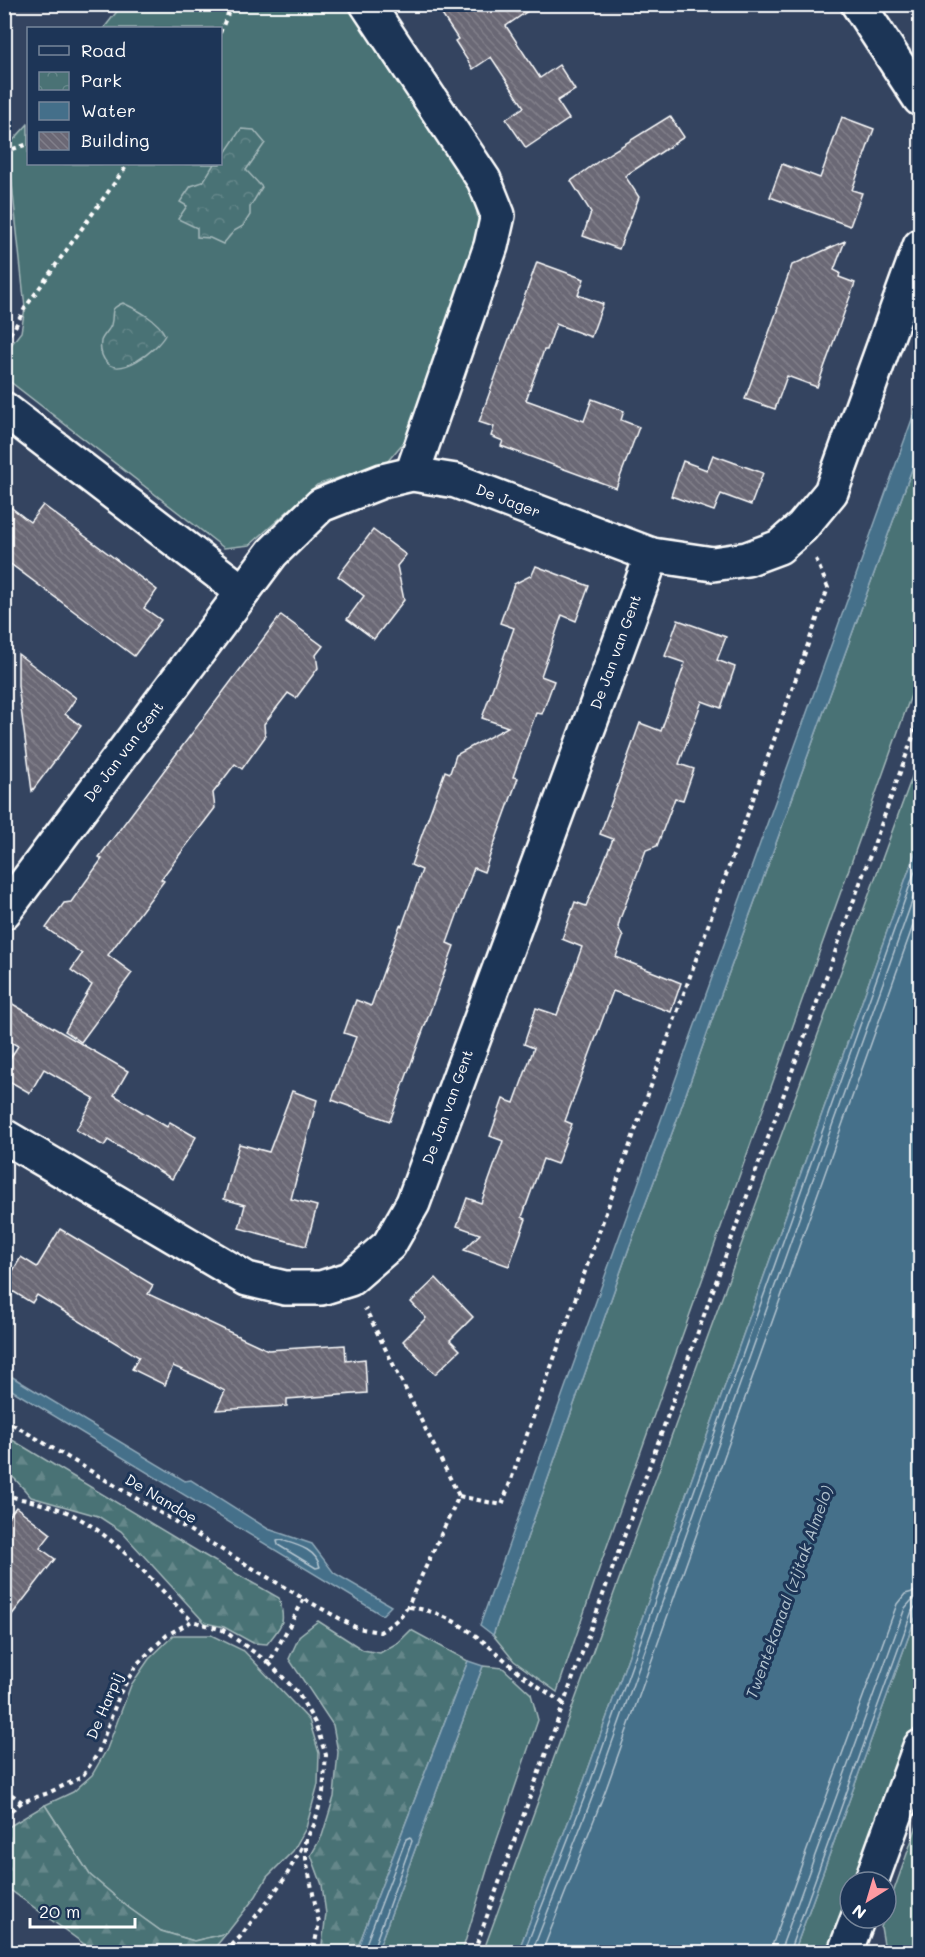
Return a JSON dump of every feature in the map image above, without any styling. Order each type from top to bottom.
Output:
[{"type":"street","points":[[367,4],[484,180],[498,215],[491,246],[412,474]]},
{"type":"street","points":[[858,4],[921,99]]},
{"type":"street","name":"De Jager","points":[[412,474],[456,481],[652,555],[713,564],[747,559],[779,547],[802,527],[831,492],[921,246]]},
{"type":"street","points":[[4,409],[243,592]]},
{"type":"street","name":"De Jan van Gent","points":[[4,912],[272,553],[321,505],[382,482],[412,474]]},
{"type":"street","name":"De Jan van Gent","points":[[4,1136],[248,1279],[285,1288],[321,1288],[350,1279],[389,1245],[412,1203],[652,555]]},
{"type":"street","points":[[875,1870],[921,1747]]},
{"type":"street","points":[[845,1953],[854,1930]]},
{"type":"path","points":[[222,28],[232,4]]},
{"type":"path","points":[[4,152],[27,144]]},
{"type":"path","points":[[4,341],[127,165]]},
{"type":"path","points":[[459,1496],[502,1505],[828,588],[802,527]]},
{"type":"path","points":[[474,1953],[921,717]]},
{"type":"path","points":[[350,1279],[459,1496]]},
{"type":"path","name":"De Nandoe","points":[[4,1419],[304,1599],[357,1628],[380,1632],[409,1607]]},
{"type":"path","points":[[4,1493],[10,1497],[36,1502],[72,1514],[95,1527],[192,1621],[223,1630],[269,1663],[298,1693],[315,1723],[326,1755],[323,1793],[314,1825],[285,1878],[225,1953]]},
{"type":"path","points":[[459,1496],[409,1607],[432,1610],[455,1621],[493,1648],[516,1670],[564,1704]]},
{"type":"path","points":[[269,1663],[304,1599]]},
{"type":"path","name":"De Harpij","points":[[4,1816],[22,1802],[82,1777],[98,1754],[120,1693],[137,1664],[167,1635],[192,1621]]},
{"type":"path","points":[[4,1789],[22,1802]]},
{"type":"path","points":[[306,1838],[306,1859],[319,1923],[313,1953]]},
{"type":"green space","points":[[122,5],[348,5],[474,195],[479,225],[478,236],[408,437],[387,462],[317,485],[250,545],[224,548],[8,380],[5,371],[4,354],[21,332],[25,308],[8,146],[27,125],[27,165],[222,165],[222,27],[105,27]]},
{"type":"green space","points":[[241,129],[254,130],[265,143],[246,170],[262,187],[250,207],[250,215],[243,226],[234,231],[223,244],[210,238],[197,237],[197,228],[178,219],[187,206],[180,202],[191,186],[203,182],[213,165],[222,165],[222,158]]},
{"type":"green space","points":[[123,303],[153,320],[165,335],[146,355],[137,361],[118,367],[110,365],[104,359],[101,353],[101,343],[111,325],[113,310]]},
{"type":"green space","points":[[920,447],[920,670],[557,1692],[514,1661],[493,1635],[630,1245]]},
{"type":"green space","points":[[920,755],[920,839],[584,1781],[518,1952],[483,1952]]},
{"type":"green space","points":[[4,1435],[279,1598],[282,1623],[277,1632],[267,1644],[253,1643],[224,1627],[205,1623],[121,1531],[98,1516],[31,1497],[5,1471]]},
{"type":"green space","points":[[920,1605],[920,1716],[864,1870],[838,1870],[838,1930],[842,1930],[834,1952],[794,1952]]},
{"type":"green space","points":[[318,1621],[363,1650],[380,1653],[399,1642],[411,1630],[468,1661],[356,1952],[321,1952],[326,1914],[322,1885],[311,1855],[322,1836],[334,1797],[338,1752],[333,1725],[289,1659],[300,1635]]},
{"type":"green space","points":[[174,1635],[211,1635],[244,1651],[309,1720],[319,1753],[318,1784],[306,1828],[293,1851],[267,1877],[256,1896],[227,1933],[194,1941],[161,1931],[90,1875],[45,1805],[73,1792],[92,1775],[107,1749],[131,1685],[149,1659]]},
{"type":"green space","points":[[483,1666],[503,1668],[531,1694],[538,1720],[491,1857],[462,1952],[377,1952]]},
{"type":"green space","points":[[45,1805],[90,1875],[161,1931],[194,1941],[227,1933],[211,1952],[95,1952],[5,1886],[5,1829]]},
{"type":"green space","points":[[920,1817],[920,1952],[885,1950],[882,1930],[898,1930],[898,1879]]},
{"type":"water","points":[[920,397],[920,447],[630,1245],[493,1635],[480,1625]]},
{"type":"water","name":"Twentekanaal (zijtak Almelo)","points":[[920,839],[920,1605],[794,1952],[518,1952],[584,1781]]},
{"type":"water","points":[[4,1372],[185,1481],[191,1480],[268,1529],[312,1544],[334,1573],[391,1606],[382,1615],[5,1386]]},
{"type":"water","points":[[468,1661],[483,1666],[377,1952],[356,1952]]},
{"type":"building","points":[[435,4],[538,4],[506,26],[540,78],[559,65],[575,90],[557,101],[569,119],[526,148],[506,119],[524,107],[491,57],[473,69],[455,41],[458,39]]},
{"type":"building","points":[[670,116],[684,137],[625,176],[639,197],[619,249],[583,236],[591,212],[571,181],[610,153]]},
{"type":"building","points":[[842,117],[874,129],[852,190],[862,193],[850,226],[770,197],[782,164],[820,178]]},
{"type":"building","points":[[845,241],[834,270],[840,273],[839,277],[855,283],[817,387],[787,376],[775,409],[745,399],[792,265]]},
{"type":"building","points":[[537,262],[584,279],[578,295],[603,304],[591,337],[556,324],[526,400],[584,421],[592,399],[624,411],[621,420],[639,427],[616,488],[501,446],[503,441],[491,436],[494,427],[479,422]]},
{"type":"building","points":[[713,455],[763,473],[751,505],[721,494],[714,511],[671,496],[683,461],[707,470]]},
{"type":"building","points":[[4,502],[30,522],[43,505],[157,590],[144,608],[161,620],[134,656],[4,559]]},
{"type":"building","points":[[373,530],[406,555],[397,566],[404,600],[374,639],[347,619],[364,596],[338,576]]},
{"type":"building","points":[[536,566],[589,586],[576,621],[562,615],[541,676],[554,681],[542,714],[536,713],[513,777],[518,778],[484,872],[474,868],[447,943],[454,946],[390,1121],[332,1100],[356,1037],[344,1033],[356,1000],[371,1006],[400,925],[402,926],[422,870],[411,865],[445,771],[450,773],[456,755],[508,727],[482,718],[514,628],[500,623],[514,584],[532,575]]},
{"type":"building","points":[[281,615],[323,646],[316,655],[318,668],[296,698],[288,693],[264,724],[265,737],[242,769],[235,764],[213,793],[215,808],[161,879],[164,881],[108,955],[132,973],[81,1042],[65,1031],[92,985],[71,970],[82,954],[46,928],[64,903],[71,902],[102,859],[99,857]]},
{"type":"building","points":[[678,620],[726,637],[717,660],[735,667],[721,708],[702,701],[679,764],[694,769],[683,800],[675,798],[657,846],[646,850],[620,919],[618,927],[623,937],[616,957],[681,983],[671,1012],[613,991],[565,1121],[572,1124],[557,1164],[543,1159],[522,1217],[526,1219],[509,1266],[464,1250],[480,1234],[457,1226],[467,1198],[481,1203],[503,1141],[490,1136],[503,1099],[514,1103],[534,1048],[524,1044],[536,1008],[557,1015],[582,947],[562,939],[575,902],[586,906],[613,839],[600,834],[640,723],[661,731],[685,663],[665,656]]},
{"type":"building","points":[[18,654],[76,698],[65,714],[81,726],[32,791],[18,686]]},
{"type":"building","points":[[4,999],[128,1071],[114,1095],[167,1127],[170,1122],[196,1137],[172,1179],[108,1140],[104,1146],[76,1130],[94,1098],[44,1069],[30,1093],[4,1078],[4,1068],[18,1046],[4,1038]]},
{"type":"building","points":[[292,1091],[317,1100],[291,1199],[317,1206],[306,1246],[239,1228],[245,1205],[224,1199],[239,1144],[269,1152]]},
{"type":"building","points":[[60,1229],[153,1285],[148,1294],[268,1350],[345,1345],[346,1361],[365,1359],[367,1393],[287,1399],[287,1406],[216,1410],[225,1391],[198,1377],[173,1366],[165,1385],[132,1369],[139,1357],[37,1295],[32,1303],[4,1286],[21,1257],[37,1267]]},
{"type":"building","points":[[436,1278],[473,1317],[450,1340],[460,1350],[435,1374],[403,1341],[426,1318],[411,1302]]},
{"type":"building","points":[[16,1507],[51,1534],[40,1548],[55,1559],[4,1625],[4,1522]]}]
